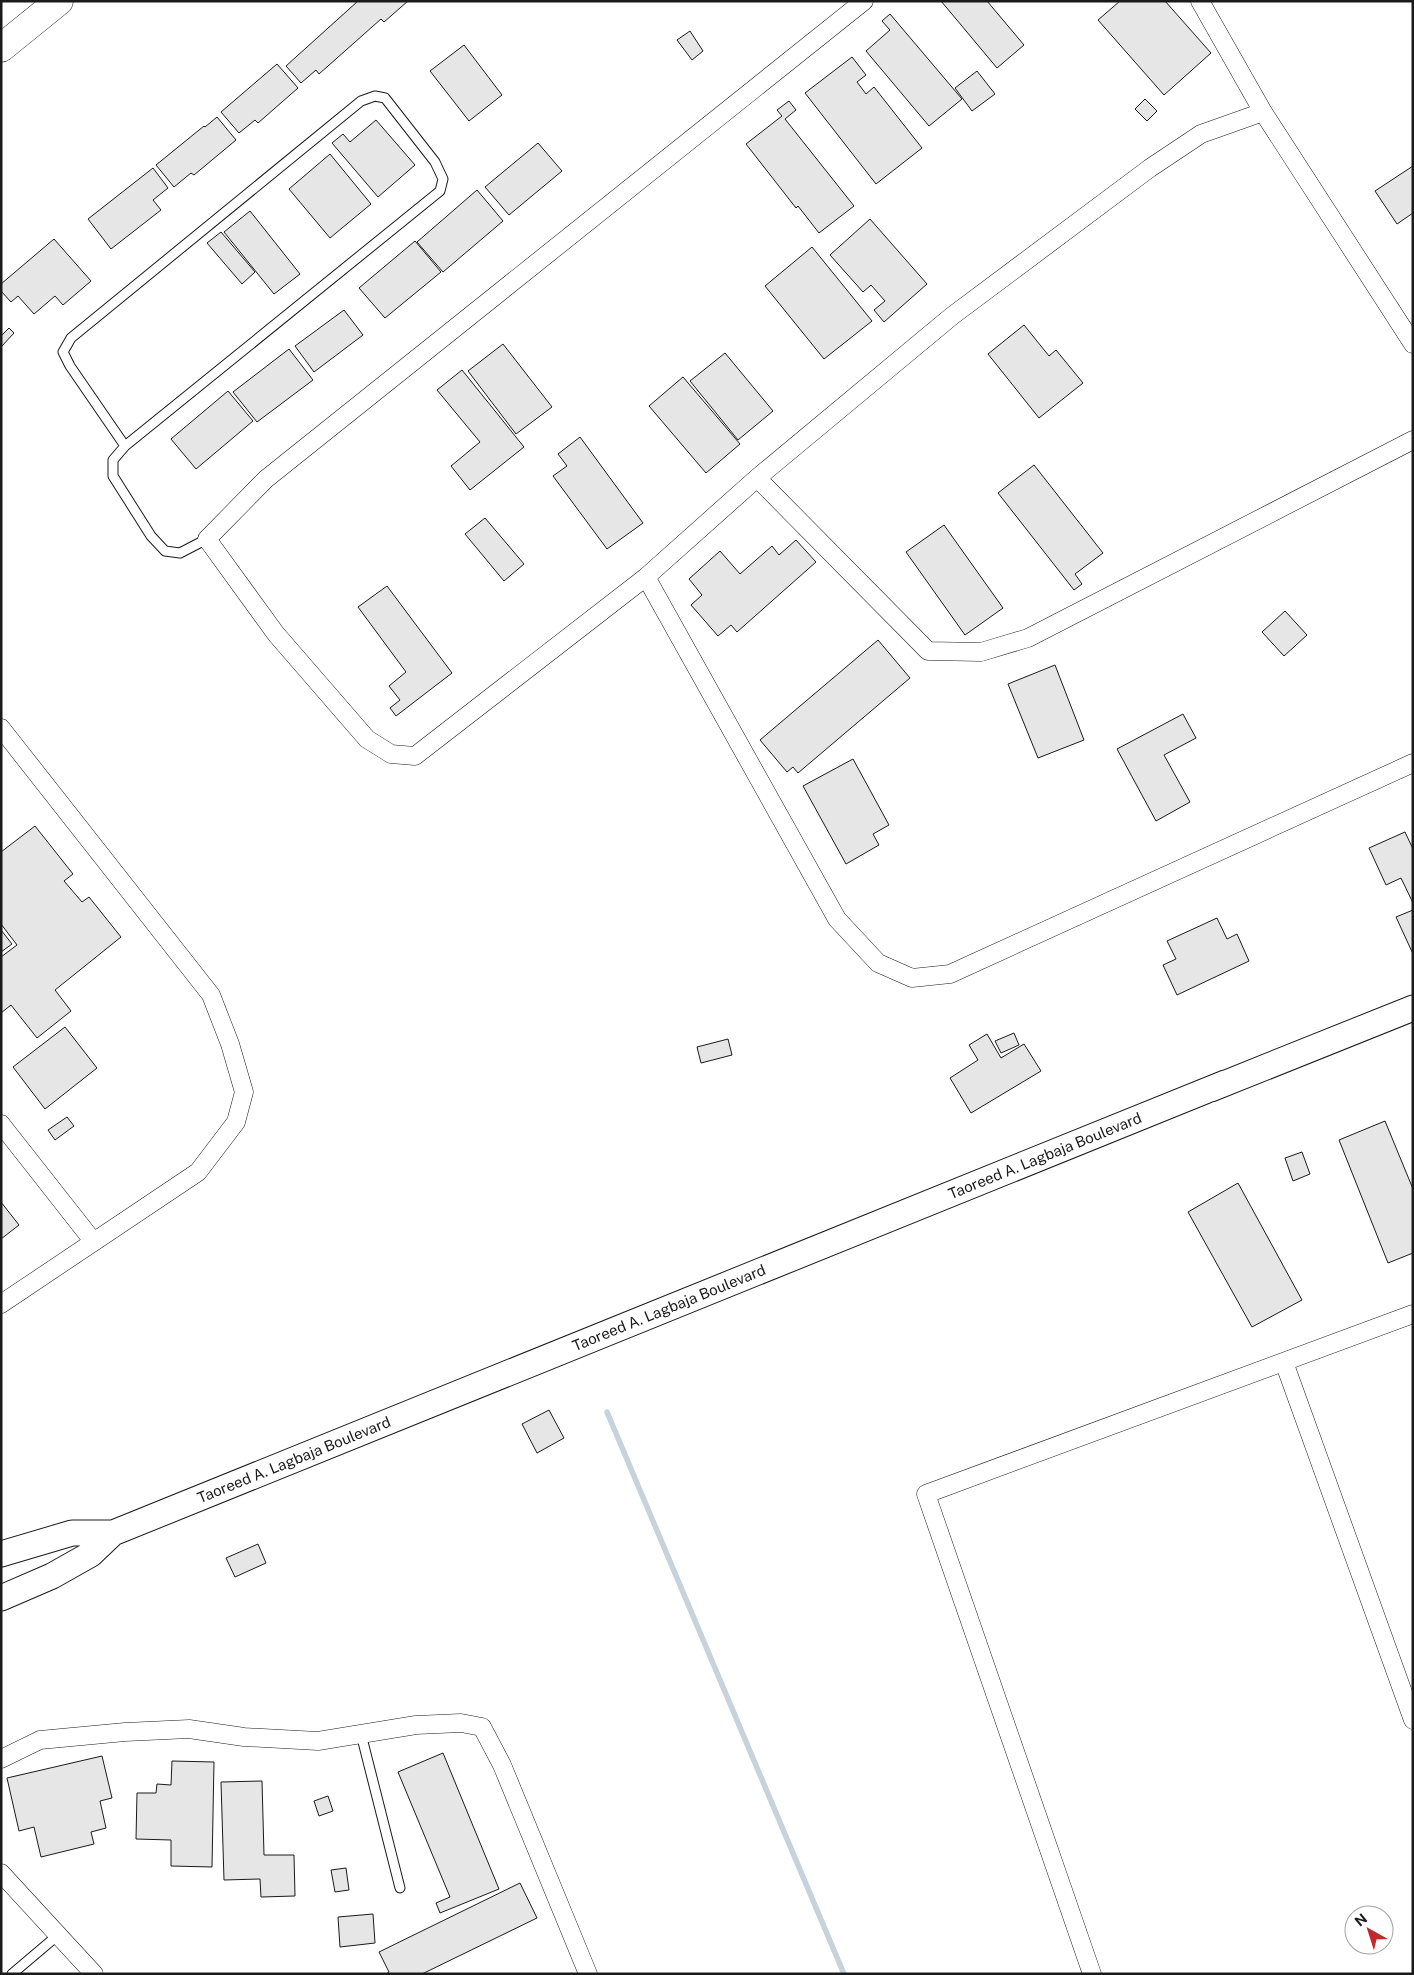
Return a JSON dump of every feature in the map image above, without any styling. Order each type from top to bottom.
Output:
[{"type":"highway","points":[[1,44],[39,1]]},
{"type":"highway","points":[[1,48],[59,1]]},
{"type":"street","points":[[864,1],[266,479],[207,539],[276,634],[367,739],[391,754],[416,756],[646,577],[757,478],[952,316],[1150,168],[1201,134],[1263,112]]},
{"type":"street","points":[[1200,1],[1263,112],[1413,344]]},
{"type":"street","points":[[757,478],[928,651],[981,652],[1028,638],[1413,440]]},
{"type":"street","points":[[646,577],[837,919],[878,963],[912,978],[950,974],[1413,763]]},
{"type":"street","points":[[1,728],[211,995],[230,1044],[244,1092],[236,1122],[198,1172],[1,1304]]},
{"type":"street","name":"Taoreed A. Lagbaja Boulevard","points":[[1023,1164],[1413,1008]]},
{"type":"street","name":"Taoreed A. Lagbaja Boulevard","points":[[1,1554],[72,1533],[113,1532],[1225,1083]]},
{"type":"street","points":[[1,1124],[93,1241]]},
{"type":"street","points":[[1092,1974],[926,1494],[1413,1314]]},
{"type":"street","points":[[1284,1362],[1413,1720]]},
{"type":"street","name":"Taoreed A. Lagbaja Boulevard","points":[[1,1598],[52,1576],[90,1554],[113,1532]]},
{"type":"street","points":[[1,1759],[40,1740],[125,1732],[189,1729],[244,1738],[318,1741],[416,1726],[461,1723],[482,1727],[502,1765],[588,1974]]},
{"type":"street","points":[[1,1873],[94,1974]]},
{"type":"lane","points":[[124,446],[70,366],[63,352],[71,338],[361,101],[375,96],[385,98],[435,162],[443,179],[440,191],[124,446],[113,460],[113,476],[151,536],[165,550],[180,553],[207,539]]},
{"type":"lane","points":[[361,1734],[400,1888]]},
{"type":"lane","points":[[12,1974],[58,1934]]},
{"type":"building","points":[[358,1],[408,1],[384,22],[381,19],[319,74],[316,70],[301,83],[286,66]]},
{"type":"building","points":[[941,1],[987,1],[1024,45],[997,68]]},
{"type":"building","points":[[1120,1],[1165,1],[1211,53],[1164,95],[1098,20]]},
{"type":"building","points":[[890,14],[962,99],[929,126],[866,51],[890,30],[882,21]]},
{"type":"building","points":[[690,31],[703,51],[692,60],[677,40]]},
{"type":"building","points":[[464,45],[502,95],[469,121],[430,71]]},
{"type":"building","points":[[852,57],[866,75],[857,82],[866,94],[874,87],[922,148],[876,184],[805,93]]},
{"type":"building","points":[[277,64],[298,88],[258,123],[255,120],[239,133],[221,112]]},
{"type":"building","points":[[977,71],[995,94],[972,111],[955,88]]},
{"type":"building","points":[[1145,99],[1157,111],[1147,121],[1135,109]]},
{"type":"building","points":[[789,101],[796,110],[785,119],[854,206],[819,233],[798,206],[796,208],[746,144],[782,116],[777,110]]},
{"type":"building","points":[[217,117],[236,140],[194,175],[191,173],[174,187],[156,165]]},
{"type":"building","points":[[376,120],[415,165],[378,197],[332,143],[343,134],[350,142]]},
{"type":"building","points":[[538,143],[562,171],[509,215],[485,187]]},
{"type":"building","points":[[330,154],[371,204],[330,238],[289,189]]},
{"type":"building","points":[[1413,166],[1413,213],[1397,224],[1375,191]]},
{"type":"building","points":[[153,168],[168,188],[153,200],[161,210],[111,249],[88,219]]},
{"type":"building","points":[[477,190],[503,221],[443,272],[417,242]]},
{"type":"building","points":[[250,211],[300,274],[274,294],[224,232]]},
{"type":"building","points":[[870,219],[927,284],[884,322],[874,310],[885,301],[871,285],[863,292],[830,255]]},
{"type":"building","points":[[221,232],[255,272],[242,284],[207,243]]},
{"type":"building","points":[[54,239],[91,281],[63,305],[55,296],[34,314],[18,296],[11,302],[1,291],[1,284]]},
{"type":"building","points":[[415,241],[441,272],[385,318],[359,288]]},
{"type":"building","points":[[812,247],[872,321],[824,359],[765,286]]},
{"type":"building","points":[[344,310],[363,335],[314,372],[295,346]]},
{"type":"building","points":[[1024,325],[1049,356],[1056,350],[1083,383],[1039,418],[988,354]]},
{"type":"building","points":[[9,328],[14,333],[1,347],[1,336]]},
{"type":"building","points":[[503,344],[552,407],[516,434],[468,371]]},
{"type":"building","points":[[289,349],[313,380],[257,422],[233,392]]},
{"type":"building","points":[[725,353],[773,411],[738,440],[690,381]]},
{"type":"building","points":[[462,370],[524,447],[470,490],[451,466],[480,442],[437,390]]},
{"type":"building","points":[[683,377],[740,444],[706,473],[649,406]]},
{"type":"building","points":[[228,391],[253,421],[196,469],[171,439]]},
{"type":"building","points":[[580,437],[643,523],[607,549],[553,476],[567,466],[558,454]]},
{"type":"building","points":[[1034,465],[1103,553],[1075,574],[1082,584],[1074,590],[998,493]]},
{"type":"building","points":[[485,518],[524,564],[504,581],[465,534]]},
{"type":"building","points":[[944,525],[1003,608],[965,635],[906,552]]},
{"type":"building","points":[[796,540],[816,562],[737,632],[731,625],[718,636],[691,605],[702,595],[689,579],[720,551],[740,574],[772,546],[779,555]]},
{"type":"building","points":[[387,586],[452,673],[396,716],[390,708],[400,700],[389,686],[406,672],[358,607]]},
{"type":"building","points":[[1285,611],[1307,635],[1284,656],[1262,632]]},
{"type":"building","points":[[878,640],[910,678],[798,773],[793,767],[787,772],[760,740]]},
{"type":"building","points":[[1055,665],[1084,740],[1038,758],[1008,684]]},
{"type":"building","points":[[1183,714],[1196,738],[1164,755],[1190,802],[1156,821],[1117,749]]},
{"type":"building","points":[[853,759],[889,825],[873,834],[879,845],[846,864],[803,786]]},
{"type":"building","points":[[35,826],[73,874],[64,881],[82,902],[89,897],[121,937],[55,990],[71,1011],[37,1038],[11,1005],[1,1013],[1,957],[17,945],[1,924],[1,852]]},
{"type":"building","points":[[1405,832],[1413,849],[1413,903],[1401,878],[1386,885],[1369,848]]},
{"type":"building","points":[[1413,910],[1413,954],[1396,917]]},
{"type":"building","points":[[1217,918],[1227,939],[1237,934],[1249,961],[1177,995],[1163,965],[1176,959],[1167,941]]},
{"type":"building","points":[[1,930],[12,944],[1,952]]},
{"type":"building","points":[[65,1027],[97,1068],[45,1109],[13,1067]]},
{"type":"building","points":[[1014,1033],[1019,1045],[1001,1053],[995,1041]]},
{"type":"building","points":[[987,1034],[1001,1058],[1024,1044],[1041,1071],[971,1113],[950,1078],[978,1060],[969,1045]]},
{"type":"building","points":[[728,1039],[732,1055],[701,1063],[697,1047]]},
{"type":"building","points":[[67,1117],[74,1126],[55,1140],[48,1130]]},
{"type":"building","points":[[1385,1121],[1413,1189],[1413,1253],[1388,1263],[1339,1140]]},
{"type":"building","points":[[1302,1152],[1310,1174],[1293,1181],[1285,1158]]},
{"type":"building","points":[[1238,1183],[1302,1300],[1252,1327],[1188,1212]]},
{"type":"building","points":[[1,1202],[19,1225],[1,1239]]},
{"type":"building","points":[[549,1410],[564,1438],[537,1453],[522,1424]]},
{"type":"building","points":[[258,1544],[266,1563],[235,1577],[226,1558]]},
{"type":"building","points":[[443,1753],[499,1889],[440,1913],[436,1903],[450,1897],[398,1772]]},
{"type":"building","points":[[102,1756],[112,1798],[100,1801],[106,1828],[91,1832],[94,1844],[41,1857],[34,1827],[19,1831],[7,1778]]},
{"type":"building","points":[[172,1761],[214,1762],[212,1867],[171,1866],[171,1840],[136,1839],[137,1793],[156,1793],[157,1784],[171,1785]]},
{"type":"building","points":[[262,1781],[264,1855],[294,1855],[295,1896],[261,1897],[260,1879],[224,1880],[221,1782]]},
{"type":"building","points":[[328,1796],[333,1811],[319,1816],[314,1801]]},
{"type":"building","points":[[346,1868],[349,1890],[335,1892],[331,1870]]},
{"type":"building","points":[[520,1883],[537,1918],[422,1974],[386,1974],[389,1972],[379,1952]]},
{"type":"building","points":[[373,1914],[375,1943],[340,1947],[338,1917]]},
{"type":"waterway","points":[[607,1412],[844,1974]]}]
